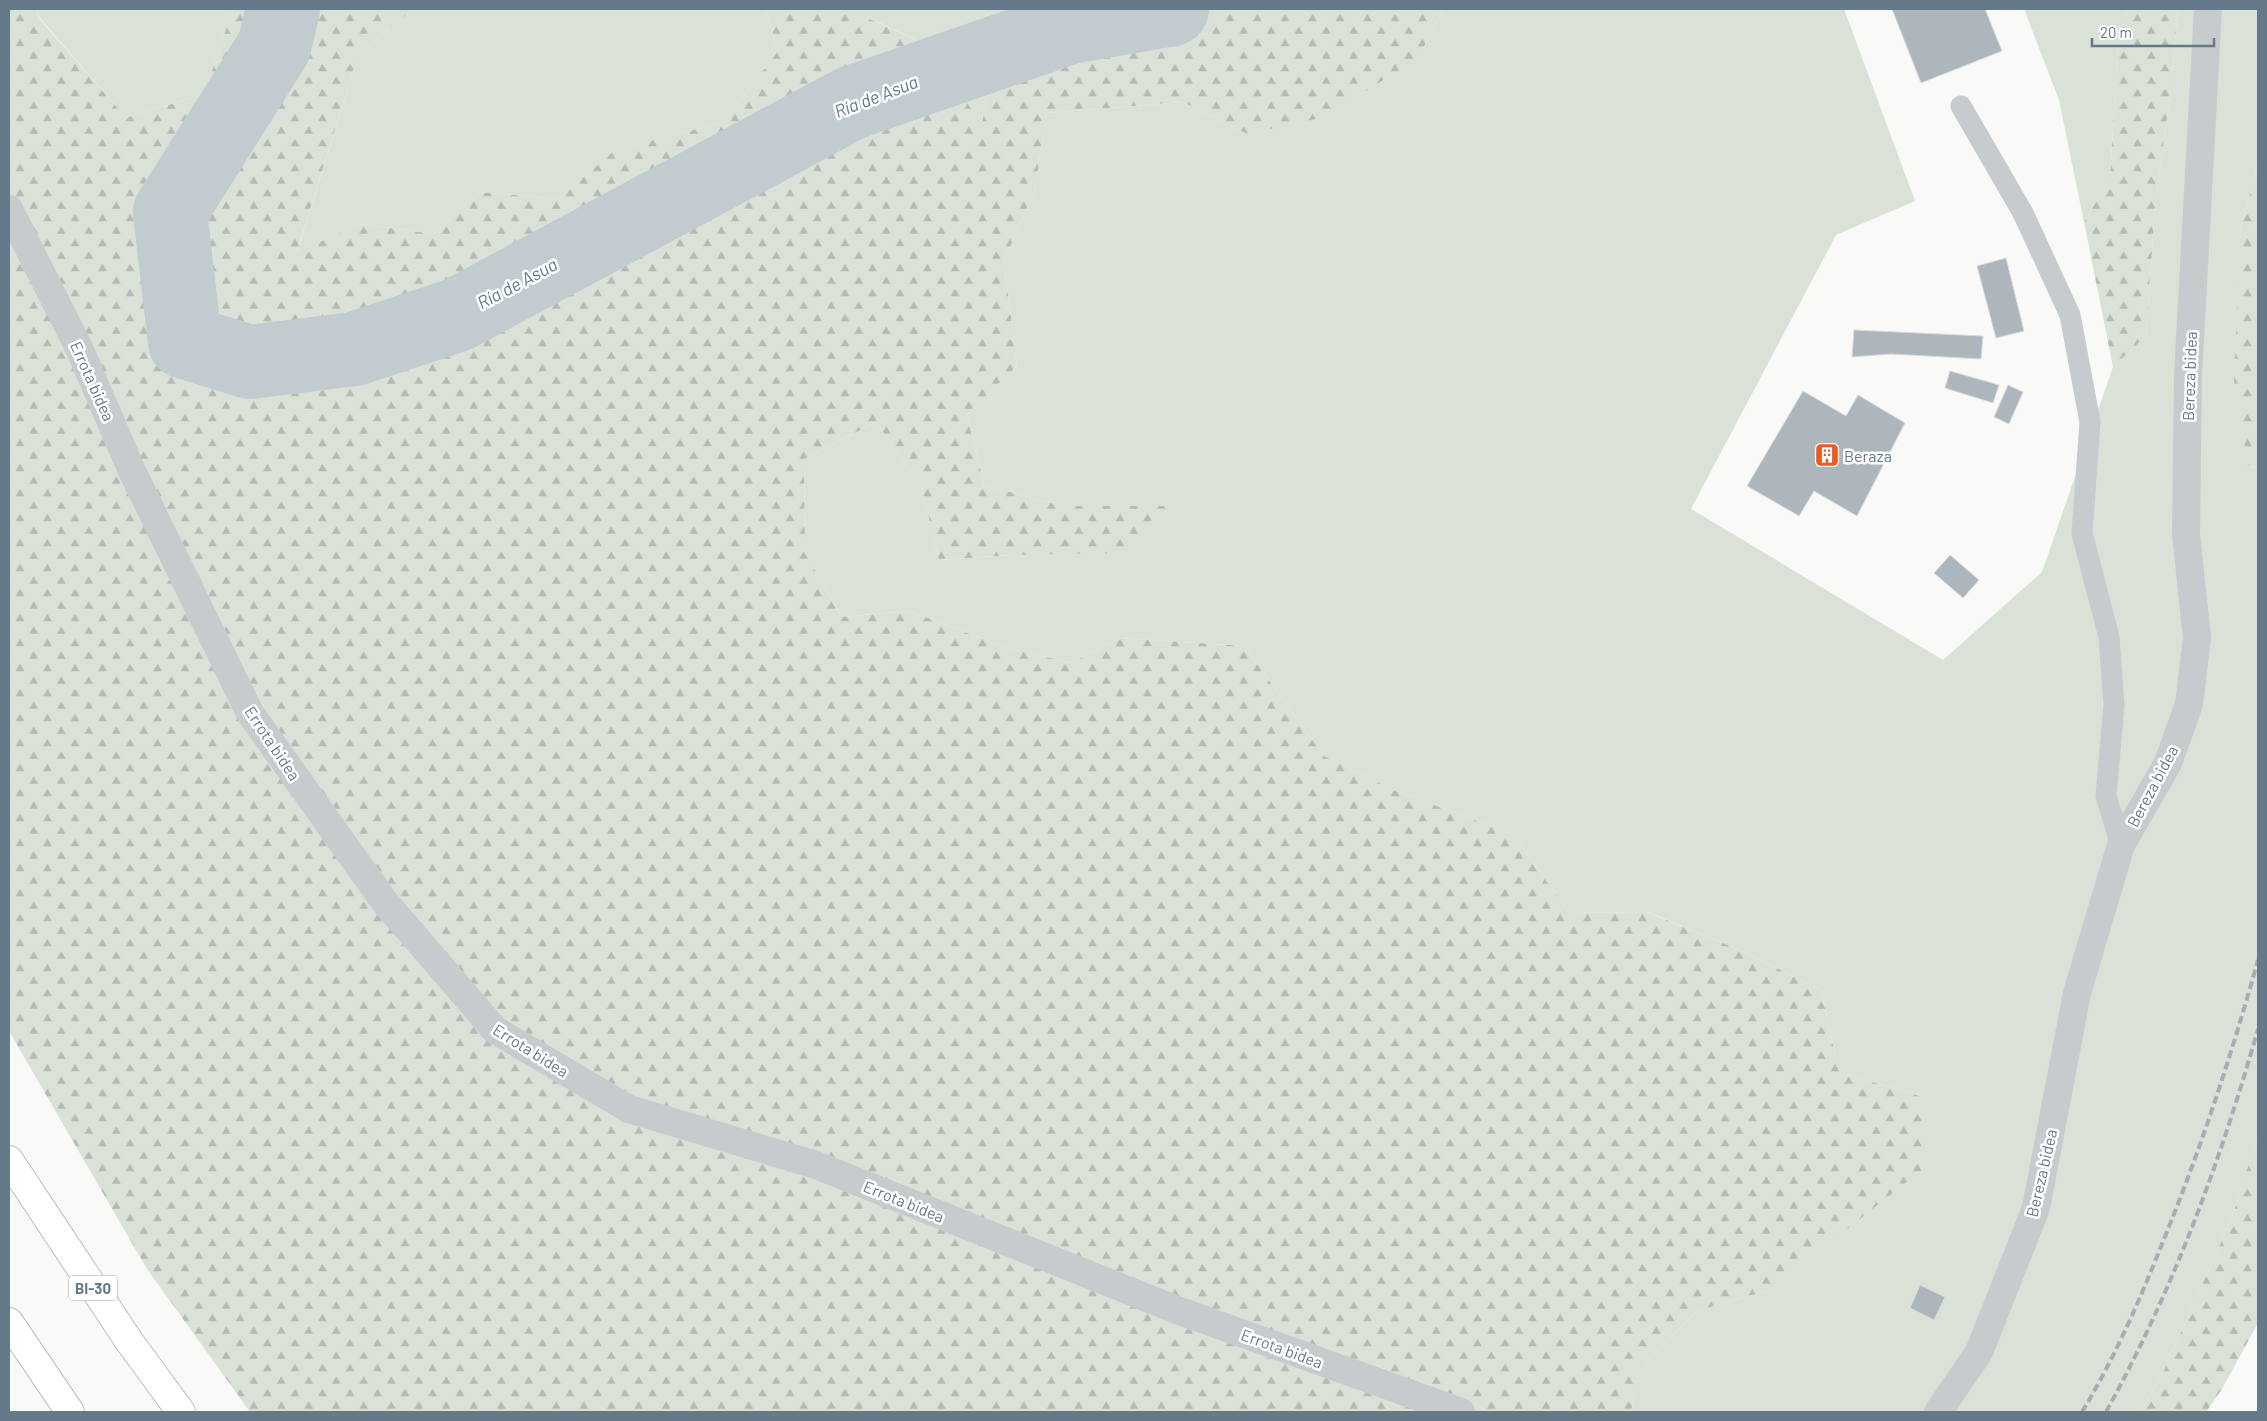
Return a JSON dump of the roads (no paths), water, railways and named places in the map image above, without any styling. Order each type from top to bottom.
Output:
[{"type":"highway","name":"BI-30","points":[[9,1160],[129,1341],[181,1412]]},
{"type":"highway","points":[[9,1322],[70,1412]]},
{"type":"street","name":"Bereza bidea","points":[[1938,1412],[1979,1352],[2036,1208],[2076,993],[2121,845],[2168,764],[2189,704],[2197,638],[2186,534],[2188,375],[2208,9]]},
{"type":"street","name":"Errota bidea","points":[[9,210],[80,350],[132,471],[250,713],[384,901],[494,1030],[629,1109],[816,1165],[1177,1310],[1462,1412]]},
{"type":"lane","points":[[1961,106],[2023,212],[2070,315],[2090,422],[2082,533],[2109,637],[2114,705],[2106,796],[2121,845]]},
{"type":"waterway","name":"Ría de Asua","points":[[283,9],[274,47],[170,212],[185,342],[250,362],[354,349],[457,315],[851,103],[1070,27],[1172,9]]},
{"type":"railway","points":[[2082,1412],[2105,1372],[2125,1330],[2176,1209],[2214,1104],[2258,960]]},
{"type":"railway","points":[[2106,1412],[2153,1320],[2174,1273],[2228,1128],[2258,1029]]},
{"type":"place","name":"Beraza","points":[[1827,455]]}]
